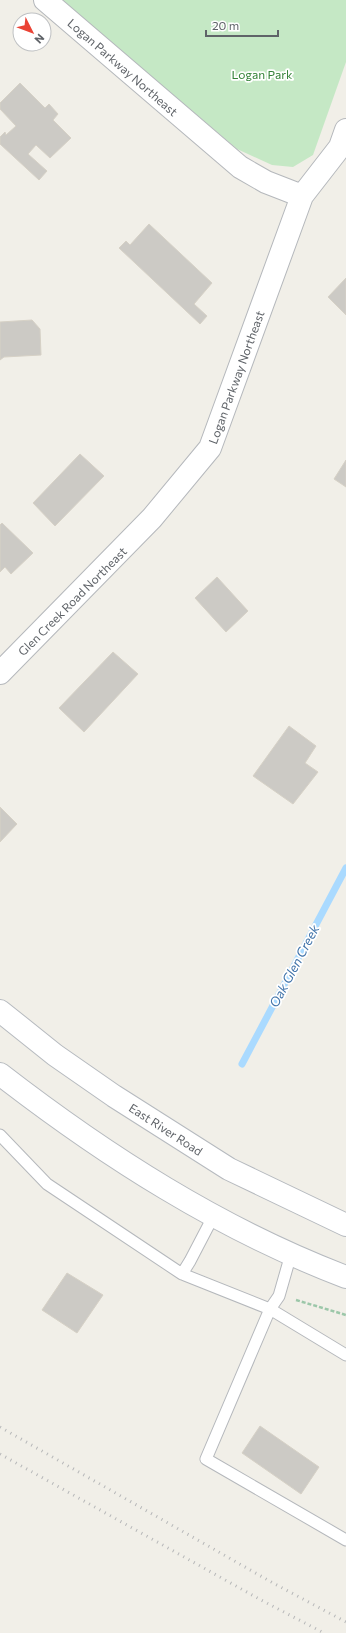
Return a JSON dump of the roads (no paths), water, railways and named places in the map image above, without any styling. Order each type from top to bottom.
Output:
[{"type":"street","name":"Logan Parkway Northeast","points":[[45,0],[240,167],[266,182],[302,196]]},
{"type":"street","name":"Logan Parkway Northeast","points":[[0,674],[152,518],[210,448],[302,196],[340,147],[346,130]]},
{"type":"street","name":"Glen Creek Road Northeast","points":[[0,674],[144,527]]},
{"type":"street","name":"East River Road","points":[[0,1011],[55,1055],[114,1096],[229,1169],[346,1225]]},
{"type":"street","points":[[0,1074],[48,1112],[130,1167],[177,1196],[291,1254],[346,1277]]},
{"type":"lane","points":[[0,1135],[47,1184],[182,1274],[270,1309],[346,1355]]},
{"type":"lane","points":[[182,1274],[214,1215]]},
{"type":"lane","points":[[291,1254],[279,1296],[270,1309],[206,1459],[346,1540]]},
{"type":"waterway","name":"Oak Glen Creek","points":[[242,1064],[346,868]]},
{"type":"railway","points":[[0,1427],[273,1583],[346,1622]]},
{"type":"railway","points":[[0,1454],[261,1600],[324,1633]]},
{"type":"park label","name":"Logan Park","points":[[262,74]]}]
